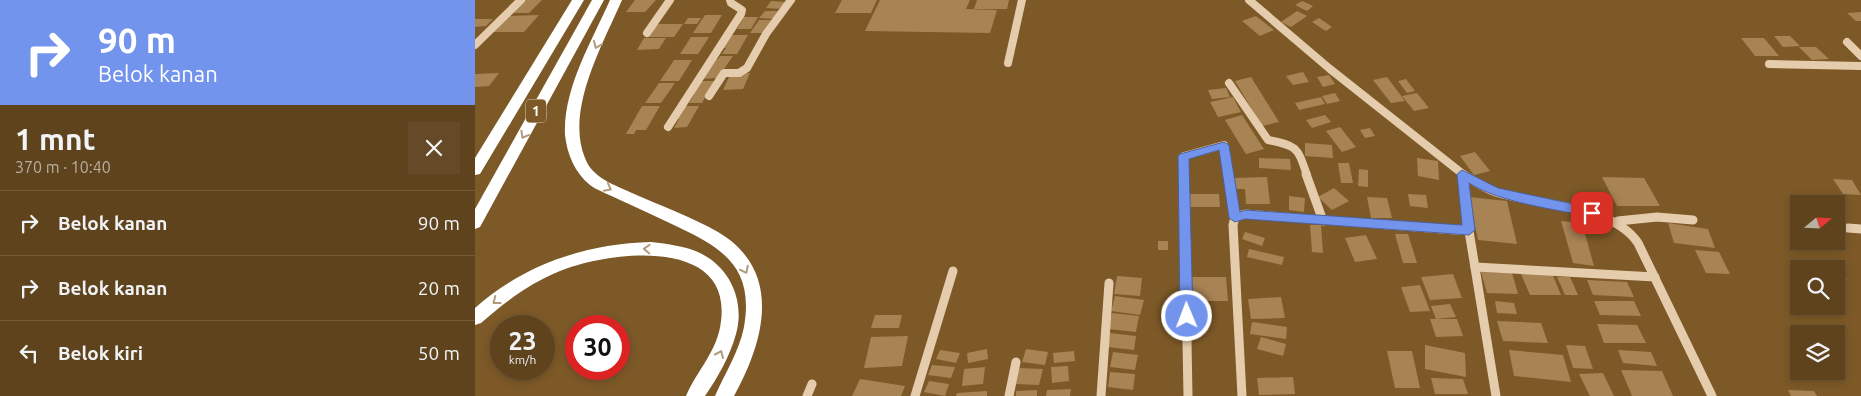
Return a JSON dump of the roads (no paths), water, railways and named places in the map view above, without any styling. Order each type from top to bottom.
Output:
[{"type":"highway","name":"1","points":[[475,170],[578,0]]},
{"type":"highway","name":"1","points":[[475,223],[598,0]]},
{"type":"highway","points":[[617,0],[577,94],[572,132],[575,151],[581,165],[596,182],[712,236],[727,246],[739,258],[753,290],[755,309],[752,332],[743,359],[724,396]]},
{"type":"highway","points":[[475,152],[520,94]]},
{"type":"highway","points":[[475,318],[507,292],[538,274],[563,263],[590,255],[638,249],[662,250],[689,256],[710,266],[720,277],[728,292],[731,312],[729,332],[720,356],[695,396]]},
{"type":"street","points":[[475,45],[521,0]]},
{"type":"street","points":[[647,33],[670,0]]},
{"type":"street","points":[[668,127],[741,14],[742,10],[731,3],[730,0]]},
{"type":"street","points":[[709,96],[724,73],[739,73],[747,68],[766,34],[791,0]]},
{"type":"street","points":[[1009,63],[1022,0]]},
{"type":"street","points":[[1249,0],[1330,69],[1462,174],[1497,192],[1597,214],[1618,221],[1632,232],[1712,396]]},
{"type":"street","points":[[1847,42],[1861,56]]},
{"type":"street","points":[[1769,64],[1861,66]]},
{"type":"street","points":[[1229,83],[1268,140],[1288,144],[1298,151],[1323,221]]},
{"type":"street","points":[[1188,396],[1184,156],[1224,145],[1235,218],[1233,225],[1242,396]]},
{"type":"street","points":[[1462,174],[1469,230],[1496,396]]},
{"type":"street","points":[[1235,218],[1245,214],[1469,230]]},
{"type":"street","points":[[1618,221],[1657,218],[1693,220]]},
{"type":"street","points":[[1847,228],[1861,229]]},
{"type":"street","points":[[1475,267],[1655,277]]},
{"type":"street","points":[[915,396],[953,271]]},
{"type":"street","points":[[1101,396],[1109,283]]},
{"type":"street","points":[[1009,396],[1016,362]]},
{"type":"street","points":[[807,396],[812,384]]}]
